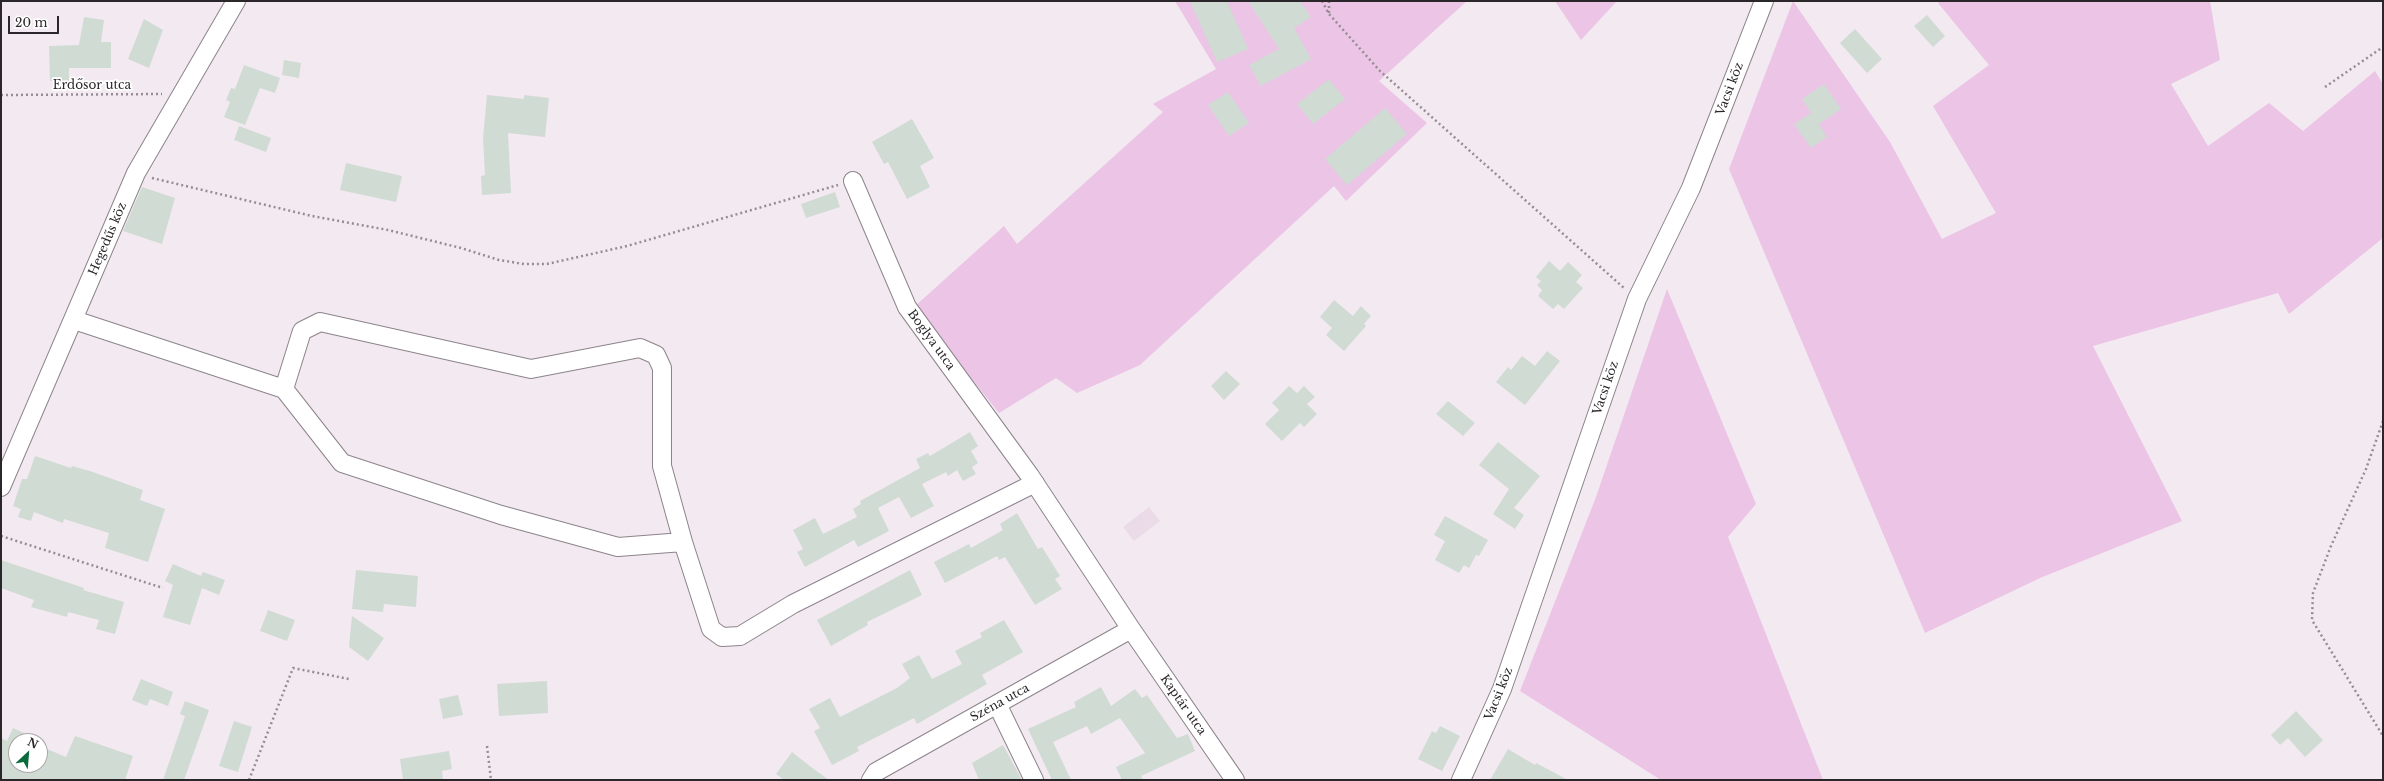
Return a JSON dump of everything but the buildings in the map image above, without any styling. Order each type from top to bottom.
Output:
[{"type":"street","name":"Hegedűs köz","points":[[1,486],[74,320],[136,173],[236,1]]},
{"type":"street","name":"Vacsi köz","points":[[1461,780],[1502,689],[1637,299],[1691,188],[1764,1]]},
{"type":"street","name":"Boglya utca","points":[[853,181],[907,307],[1035,483],[1131,630]]},
{"type":"street","points":[[74,320],[284,389],[342,463],[501,515],[618,547],[683,542]]},
{"type":"street","points":[[284,389],[302,330],[320,322],[531,369],[640,348],[656,355],[662,368],[662,466],[683,542],[711,629],[722,637],[740,636],[793,604],[1035,483]]},
{"type":"street","name":"Széna utca","points":[[871,780],[876,772],[1131,630]]},
{"type":"street","name":"Kaptár utca","points":[[1131,630],[1235,780]]},
{"type":"street","points":[[997,704],[1034,780]]},
{"type":"path","points":[[1322,1],[1330,14],[1380,71],[1637,299]]},
{"type":"path","points":[[1329,1],[1330,14]]},
{"type":"path","points":[[2325,87],[2383,47]]},
{"type":"path","name":"Erdősor utca","points":[[1,95],[183,94]]},
{"type":"path","points":[[136,173],[312,216],[388,230],[461,248],[499,260],[524,264],[547,264],[627,246],[853,181]]},
{"type":"path","points":[[2383,421],[2366,469],[2313,593],[2312,620],[2383,736]]},
{"type":"path","points":[[1,536],[164,588]]},
{"type":"path","points":[[250,780],[293,668],[350,679]]},
{"type":"path","points":[[487,746],[490,780]]},
{"type":"shaded area","points":[[1175,1],[1467,1],[1379,81],[1427,123],[1346,201],[1334,186],[1140,365],[1077,393],[1056,378],[999,413],[914,307],[1004,226],[1017,244],[1163,112],[1153,104],[1216,69]]},
{"type":"shaded area","points":[[1555,1],[1617,1],[1581,40]]},
{"type":"shaded area","points":[[1793,1],[1890,142],[1942,239],[1996,213],[1933,106],[1989,65],[1938,3],[1940,1],[2210,1],[2220,60],[2171,84],[2208,146],[2269,103],[2303,131],[2375,71],[2383,84],[2383,238],[2289,314],[2278,293],[2093,346],[2182,521],[2040,578],[1925,633],[1729,169]]},
{"type":"shaded area","points":[[1667,289],[1756,504],[1728,537],[1823,780],[1661,780],[1520,691],[1596,497]]},
{"type":"shaded area","points":[[1149,507],[1160,521],[1134,541],[1123,527]]}]
